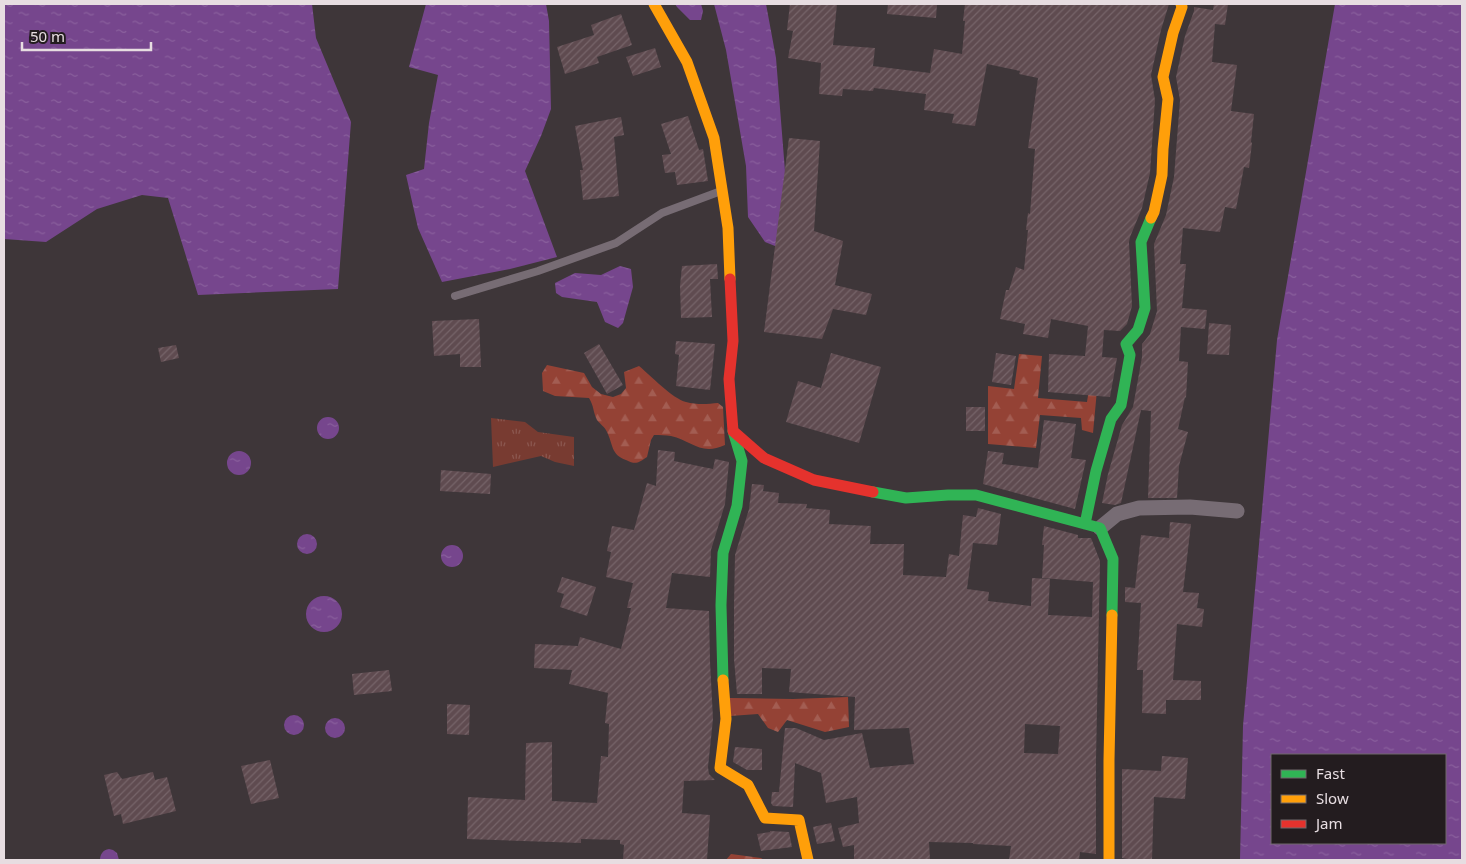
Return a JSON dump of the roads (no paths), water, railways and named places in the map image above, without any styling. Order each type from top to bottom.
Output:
[{"type":"street","points":[[654,4],[688,62],[714,138],[728,228],[733,341],[729,379],[733,431],[742,461],[737,506],[723,553],[722,660],[726,719],[720,768],[748,785],[765,818],[799,820],[808,860]]},
{"type":"street","points":[[1109,860],[1113,559],[1092,526],[1096,471],[1111,419],[1121,405],[1130,356],[1126,344],[1138,330],[1145,308],[1141,242],[1154,212],[1162,175],[1168,99],[1163,77],[1173,33],[1182,6],[1180,4]]},
{"type":"street","points":[[733,431],[764,458],[814,480],[906,498],[976,495],[1092,526],[1117,514],[1139,508],[1190,507],[1237,511]]},
{"type":"lane","points":[[455,296],[563,263],[616,243],[662,213],[722,190]]},
{"type":"water","points":[[4,4],[312,4],[316,38],[351,122],[338,289],[198,295],[168,198],[142,195],[97,209],[46,242],[4,239]]},
{"type":"water","points":[[426,4],[546,4],[549,21],[551,109],[525,171],[557,257],[510,269],[442,282],[418,228],[406,175],[424,169],[429,123],[438,75],[409,67]]},
{"type":"water","points":[[675,4],[701,4],[703,11],[701,20],[690,20]]},
{"type":"water","points":[[714,4],[766,4],[776,58],[790,234],[780,248],[765,242],[748,217],[746,166],[726,50]]},
{"type":"water","points":[[1335,4],[1462,4],[1462,860],[1240,860],[1243,726],[1277,340]]},
{"type":"water","points":[[620,266],[631,269],[633,287],[623,323],[618,328],[605,322],[597,302],[562,297],[556,293],[555,283],[575,273],[601,275]]},
{"type":"water","points":[[324,417],[332,417],[339,424],[339,432],[332,439],[324,439],[317,432],[317,424]]},
{"type":"water","points":[[239,451],[247,455],[251,463],[247,471],[239,475],[231,471],[227,463],[231,455]]},
{"type":"water","points":[[307,534],[314,537],[317,544],[314,551],[307,554],[300,551],[297,544],[300,537]]},
{"type":"water","points":[[452,545],[460,548],[463,556],[460,564],[452,567],[444,564],[441,556],[444,548]]},
{"type":"water","points":[[324,596],[331,597],[337,601],[341,607],[341,621],[337,627],[331,631],[324,632],[317,631],[311,627],[307,621],[306,614],[307,607],[311,601],[317,597]]},
{"type":"water","points":[[294,715],[301,718],[304,725],[301,732],[294,735],[287,732],[284,725],[287,718]]},
{"type":"water","points":[[335,718],[342,721],[345,728],[342,735],[335,738],[328,735],[325,728],[328,721]]},
{"type":"water","points":[[109,849],[117,853],[119,860],[100,860],[102,853]]}]
